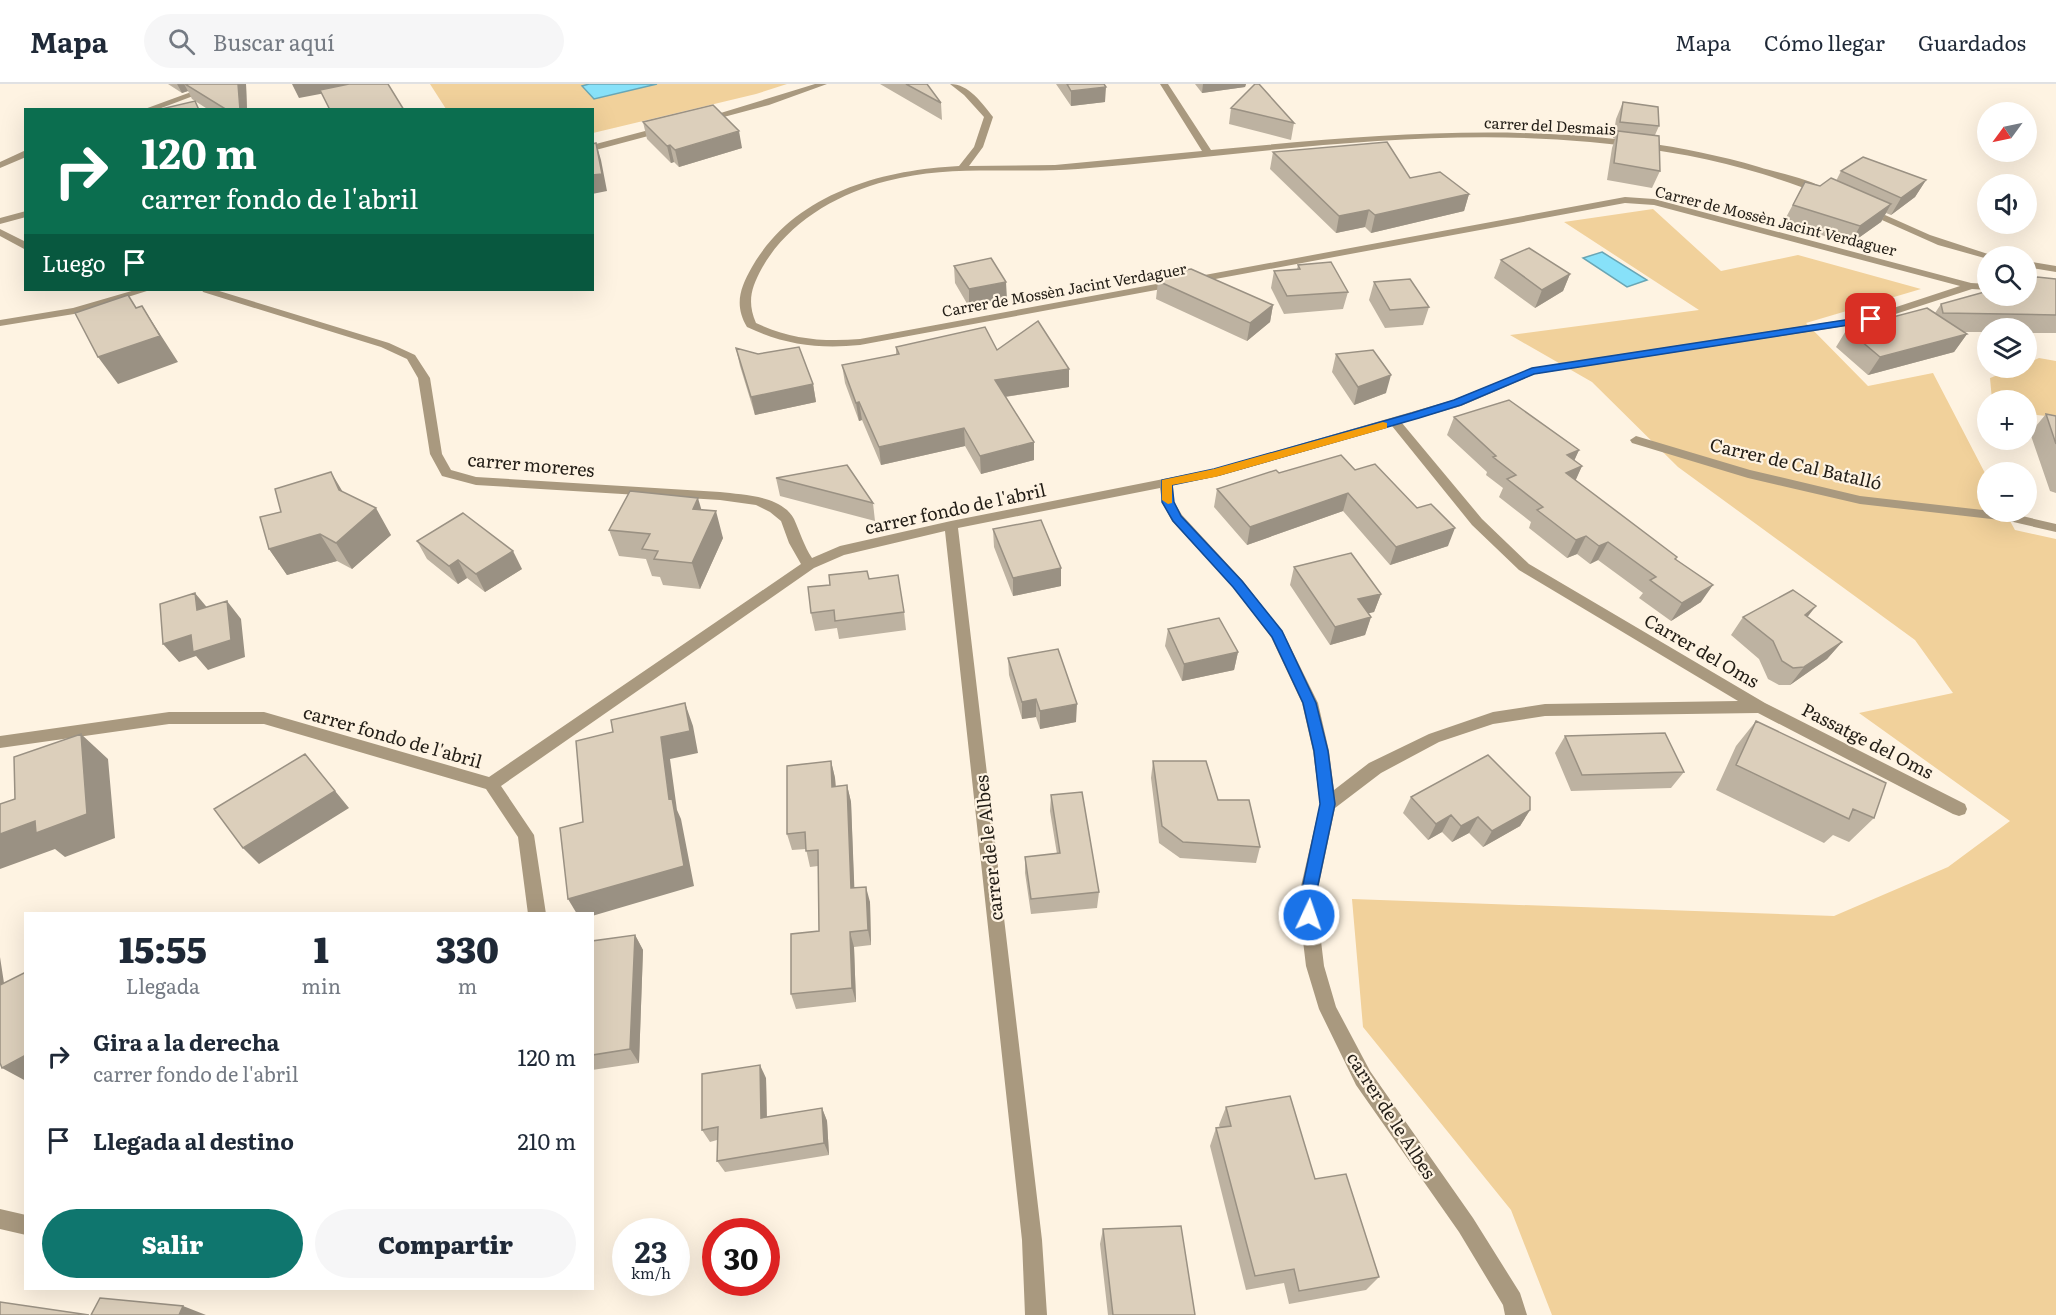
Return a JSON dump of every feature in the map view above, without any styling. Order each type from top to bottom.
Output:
[{"type":"street","points":[[152,108],[221,84]]},
{"type":"street","points":[[697,121],[766,104],[823,84]]},
{"type":"street","points":[[954,84],[967,93],[989,117],[978,147],[961,170]]},
{"type":"street","points":[[1164,84],[1208,153]]},
{"type":"street","points":[[594,147],[674,127]]},
{"type":"street","name":"carrer del Desmais","points":[[1208,153],[1349,141],[1523,135],[1602,141],[1703,156],[1778,175],[1837,196]]},
{"type":"street","name":"Carrer de Mossèn Jacint Verdaguer","points":[[1208,153],[1075,166],[922,172],[886,178],[845,192],[812,209],[782,232],[760,260],[748,285],[744,305],[751,325],[778,338],[801,344],[828,346],[860,342],[1625,200],[1654,202],[1977,286]]},
{"type":"street","points":[[0,165],[24,154]]},
{"type":"street","points":[[1857,206],[1925,238],[1959,251],[1977,254]]},
{"type":"street","points":[[0,221],[24,215]]},
{"type":"street","points":[[0,232],[24,246]]},
{"type":"street","points":[[2037,266],[2056,269]]},
{"type":"street","name":"carrer fondo de l'abril","points":[[0,742],[169,718],[264,717],[491,784],[809,565],[840,551],[951,525],[1215,473],[1457,403],[1532,372],[1871,319],[1971,286]]},
{"type":"street","points":[[0,323],[74,311],[142,291]]},
{"type":"street","name":"carrer moreres","points":[[210,291],[385,345],[411,357],[424,378],[436,454],[447,473],[476,481],[720,496],[759,501],[776,509],[787,519],[796,543],[809,565]]},
{"type":"street","name":"Carrer del Oms","points":[[1395,422],[1477,522],[1524,567],[1760,707]]},
{"type":"street","name":"Carrer de Cal Batalló","points":[[1636,440],[1748,474],[1860,500],[2009,517],[2056,528]]},
{"type":"street","name":"carrer de le Albes","points":[[1166,483],[1168,502],[1177,518],[1238,584],[1277,634],[1310,703],[1321,751],[1328,804],[1307,899],[1315,966],[1328,1009],[1363,1078],[1466,1225],[1512,1300],[1516,1315]]},
{"type":"street","name":"carrer de le Albes","points":[[951,525],[1032,1240],[1036,1315]]},
{"type":"street","name":"Carrer del Oms","points":[[1328,804],[1375,768],[1434,738],[1493,718],[1545,710],[1760,707]]},
{"type":"street","name":"Passatge del Oms","points":[[1760,707],[1959,809]]},
{"type":"street","points":[[491,784],[526,835],[537,912]]},
{"type":"street","points":[[0,1219],[24,1225]]},
{"type":"shaded area","points":[[430,84],[787,84],[756,94],[594,133],[594,108],[445,108]]},
{"type":"shaded area","points":[[1653,209],[1721,271],[1798,255],[1921,289],[1806,323],[1868,386],[1933,373],[1979,462],[1977,462],[1977,522],[2011,522],[2015,530],[2056,539],[2056,1315],[1552,1315],[1511,1210],[1363,1027],[1352,899],[1834,916],[1948,867],[2010,821],[1859,713],[1953,693],[1915,640],[1678,467],[1592,382],[1510,335],[1699,310],[1564,222]]},
{"type":"shaded area","points":[[2037,359],[2056,361],[2056,417],[2037,415],[2037,390],[1991,390],[1990,378],[2037,378]]},
{"type":"water","points":[[589,84],[657,84],[594,99],[582,86]]},
{"type":"water","points":[[1602,252],[1647,280],[1627,287],[1583,258]]},
{"type":"building","points":[[185,84],[238,84],[240,108],[224,108]]},
{"type":"building","points":[[349,84],[388,84],[403,108],[329,108],[320,90]]},
{"type":"building","points":[[906,84],[927,84],[941,103]]},
{"type":"building","points":[[1067,84],[1104,84],[1106,87],[1071,91]]},
{"type":"building","points":[[1255,84],[1259,84],[1294,123],[1231,108]]},
{"type":"building","points":[[195,101],[198,108],[165,108]]},
{"type":"building","points":[[1623,102],[1658,107],[1659,126],[1620,122]]},
{"type":"building","points":[[713,105],[739,131],[675,150],[670,145],[667,146],[643,122]]},
{"type":"building","points":[[1618,131],[1659,136],[1660,171],[1614,163]]},
{"type":"building","points":[[1387,142],[1410,178],[1440,172],[1469,194],[1375,215],[1369,210],[1339,216],[1273,152]]},
{"type":"building","points":[[596,143],[602,174],[594,175],[594,144]]},
{"type":"building","points":[[1863,157],[1926,180],[1901,198],[1841,171]]},
{"type":"building","points":[[1831,178],[1891,204],[1860,226],[1793,205],[1805,182],[1820,186]]},
{"type":"building","points":[[1529,248],[1570,274],[1542,290],[1501,260]]},
{"type":"building","points":[[991,258],[1006,282],[969,289],[954,266]]},
{"type":"building","points":[[1331,262],[1348,292],[1287,296],[1274,271],[1300,269],[1298,265]]},
{"type":"building","points":[[1191,269],[1273,305],[1250,323],[1158,281],[1161,274]]},
{"type":"building","points":[[2037,277],[2056,279],[2056,315],[1943,313],[1941,304],[1977,294],[1977,306],[2037,306]]},
{"type":"building","points":[[1410,279],[1429,307],[1390,310],[1374,282]]},
{"type":"building","points":[[128,295],[136,308],[142,306],[160,336],[98,357],[75,313]]},
{"type":"building","points":[[1927,308],[1967,334],[1880,357],[1847,329]]},
{"type":"building","points":[[1038,321],[1069,369],[995,380],[1034,442],[980,456],[964,428],[879,447],[859,402],[856,403],[842,365],[899,354],[896,347],[985,327],[997,350]]},
{"type":"building","points":[[799,347],[813,384],[751,397],[736,348],[758,354]]},
{"type":"building","points":[[1373,350],[1391,375],[1358,387],[1336,354]]},
{"type":"building","points":[[1509,400],[1579,450],[1567,455],[1582,466],[1566,473],[1677,557],[1675,559],[1713,585],[1682,603],[1650,580],[1656,577],[1608,542],[1599,546],[1586,536],[1576,540],[1537,510],[1543,507],[1507,479],[1516,475],[1493,457],[1496,456],[1454,417]]},
{"type":"building","points":[[2046,414],[2056,416],[2056,444]]},
{"type":"building","points":[[1341,455],[1355,470],[1375,464],[1417,508],[1431,504],[1455,528],[1396,547],[1348,493],[1250,527],[1217,489],[1276,470],[1279,473]]},
{"type":"building","points":[[847,465],[873,503],[776,478]]},
{"type":"building","points":[[331,472],[339,490],[376,508],[336,543],[320,534],[269,549],[260,517],[281,512],[275,489]]},
{"type":"building","points":[[630,491],[698,498],[693,509],[716,511],[692,563],[654,559],[658,551],[642,549],[650,534],[609,530]]},
{"type":"building","points":[[463,513],[513,551],[476,574],[458,560],[449,566],[417,541]]},
{"type":"building","points":[[1041,520],[1061,568],[1013,578],[993,529]]},
{"type":"building","points":[[1351,553],[1381,594],[1358,599],[1371,617],[1335,627],[1294,567]]},
{"type":"building","points":[[867,571],[869,579],[898,575],[904,612],[835,621],[834,610],[811,613],[808,587],[830,585],[829,575]]},
{"type":"building","points":[[1793,590],[1816,606],[1805,615],[1842,642],[1804,667],[1793,668],[1782,661],[1773,641],[1743,617]]},
{"type":"building","points":[[195,593],[197,610],[227,601],[231,640],[193,652],[191,635],[163,644],[160,604]]},
{"type":"building","points":[[1219,618],[1238,652],[1184,664],[1168,629]]},
{"type":"building","points":[[1058,649],[1077,704],[1040,711],[1036,699],[1022,702],[1008,658]]},
{"type":"building","points":[[685,703],[690,731],[661,737],[669,799],[672,798],[684,866],[568,899],[560,828],[583,822],[576,741],[613,732],[611,720]]},
{"type":"building","points":[[1756,721],[1886,783],[1874,818],[1853,809],[1849,819],[1736,765]]},
{"type":"building","points":[[1665,733],[1684,772],[1582,775],[1565,736]]},
{"type":"building","points":[[81,734],[87,814],[36,833],[35,821],[0,834],[0,804],[15,799],[14,757]]},
{"type":"building","points":[[305,754],[335,791],[243,848],[214,809]]},
{"type":"building","points":[[1488,755],[1530,797],[1530,810],[1492,831],[1478,817],[1461,826],[1451,815],[1436,824],[1411,797]]},
{"type":"building","points":[[831,761],[832,787],[847,785],[851,888],[866,887],[868,930],[850,932],[852,988],[791,994],[791,934],[819,931],[818,850],[806,851],[805,832],[787,834],[787,766]]},
{"type":"building","points":[[1153,761],[1206,761],[1218,800],[1249,800],[1260,847],[1183,842],[1162,826]]},
{"type":"building","points":[[1082,792],[1099,892],[1031,899],[1025,857],[1060,853],[1051,795]]},
{"type":"building","points":[[635,935],[630,1049],[594,1055],[594,941]]},
{"type":"building","points":[[24,973],[24,1056],[2,1068],[0,1063],[0,985]]},
{"type":"building","points":[[760,1065],[761,1118],[822,1108],[824,1143],[717,1161],[718,1127],[702,1130],[702,1074]]},
{"type":"building","points":[[1290,1096],[1315,1179],[1346,1174],[1379,1277],[1299,1291],[1294,1269],[1255,1276],[1216,1128],[1231,1126],[1226,1107]]},
{"type":"building","points":[[1181,1226],[1195,1315],[1113,1315],[1103,1229]]},
{"type":"building","points":[[100,1298],[183,1306],[179,1315],[91,1315]]},
{"type":"building","points":[[0,1302],[89,1315],[0,1315]]},
{"type":"slow traffic","points":[[1168,500],[1166,483],[1215,473],[1383,425]]},
{"type":"route","points":[[1309,915],[1307,899],[1328,804],[1321,751],[1310,703],[1277,634],[1238,584],[1177,518],[1168,502],[1166,483],[1215,473],[1416,416],[1457,403],[1532,372],[1871,319]]}]
